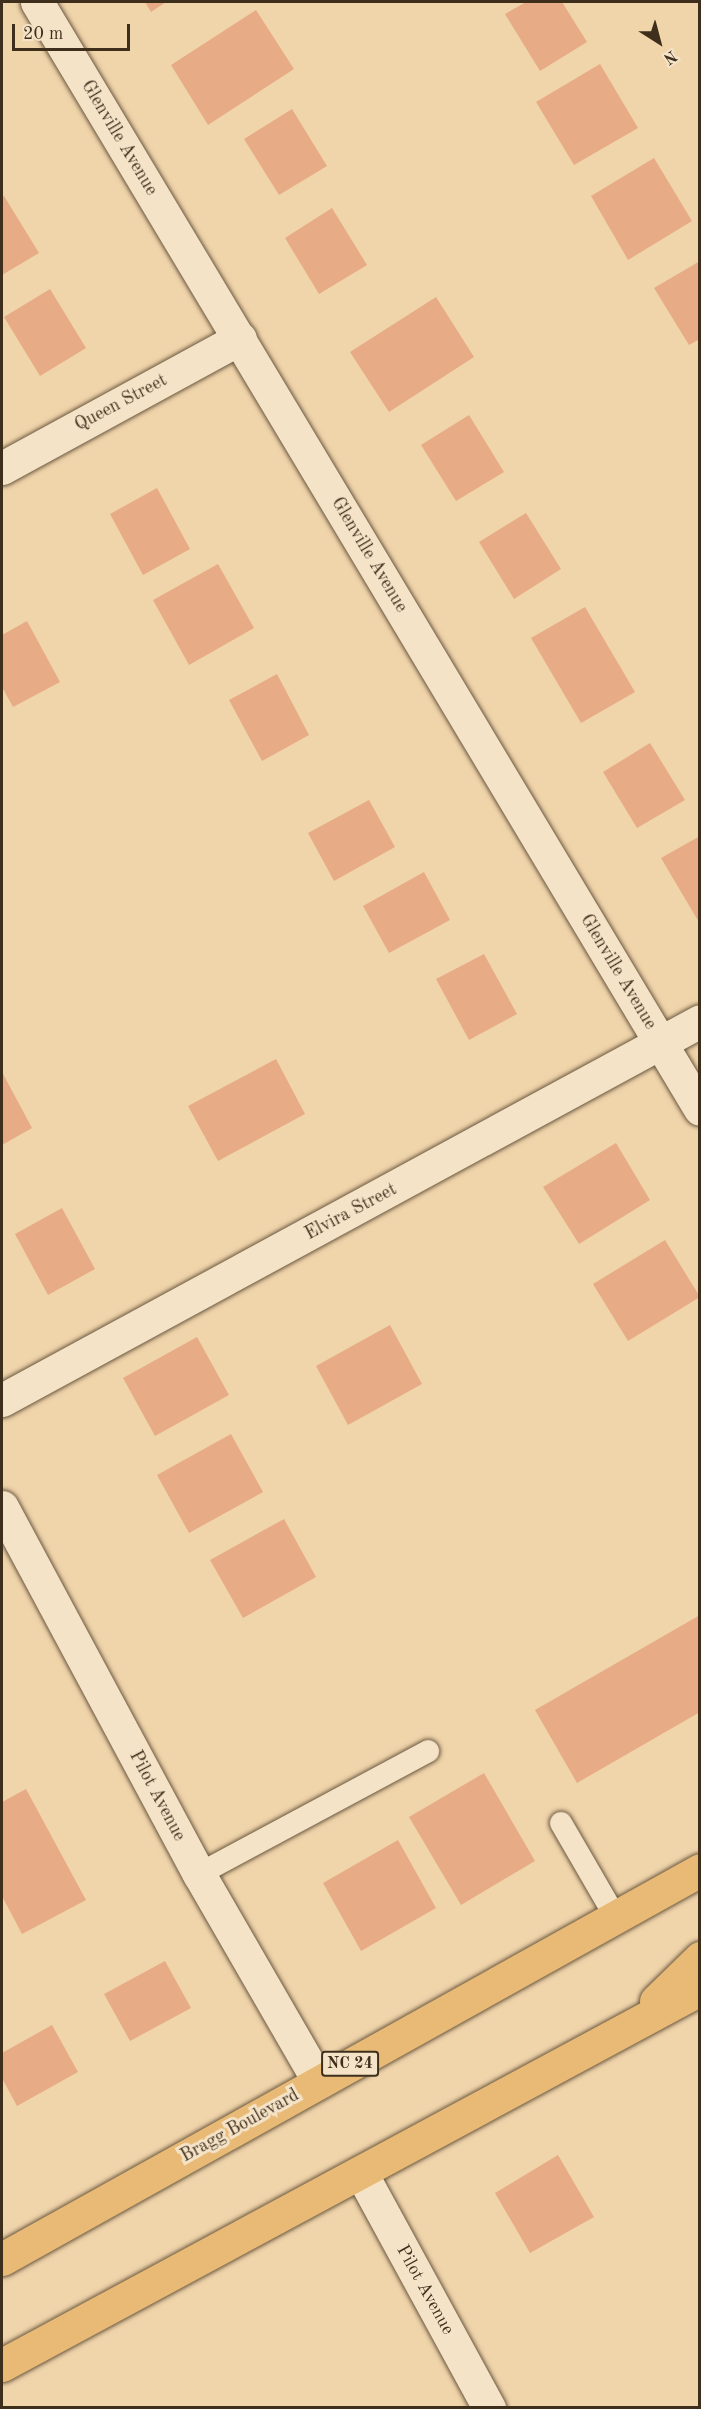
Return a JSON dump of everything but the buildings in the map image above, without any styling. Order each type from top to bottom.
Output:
[{"type":"main road","name":"Bragg Boulevard","points":[[2,2259],[699,1869]]},
{"type":"main road","points":[[631,2025],[699,1958]]},
{"type":"main road","points":[[2,2365],[361,2174],[699,1989]]},
{"type":"street","name":"Glenville Avenue","points":[[37,2],[699,1109]]},
{"type":"street","name":"Queen Street","points":[[2,468],[240,338]]},
{"type":"street","name":"Elvira Street","points":[[2,1400],[661,1045],[699,1021]]},
{"type":"street","name":"Pilot Avenue","points":[[2,1507],[199,1874],[319,2082]]},
{"type":"street","name":"Pilot Avenue","points":[[361,2174],[489,2408]]},
{"type":"lane","points":[[199,1874],[428,1751]]},
{"type":"lane","points":[[561,1823],[615,1916]]}]
